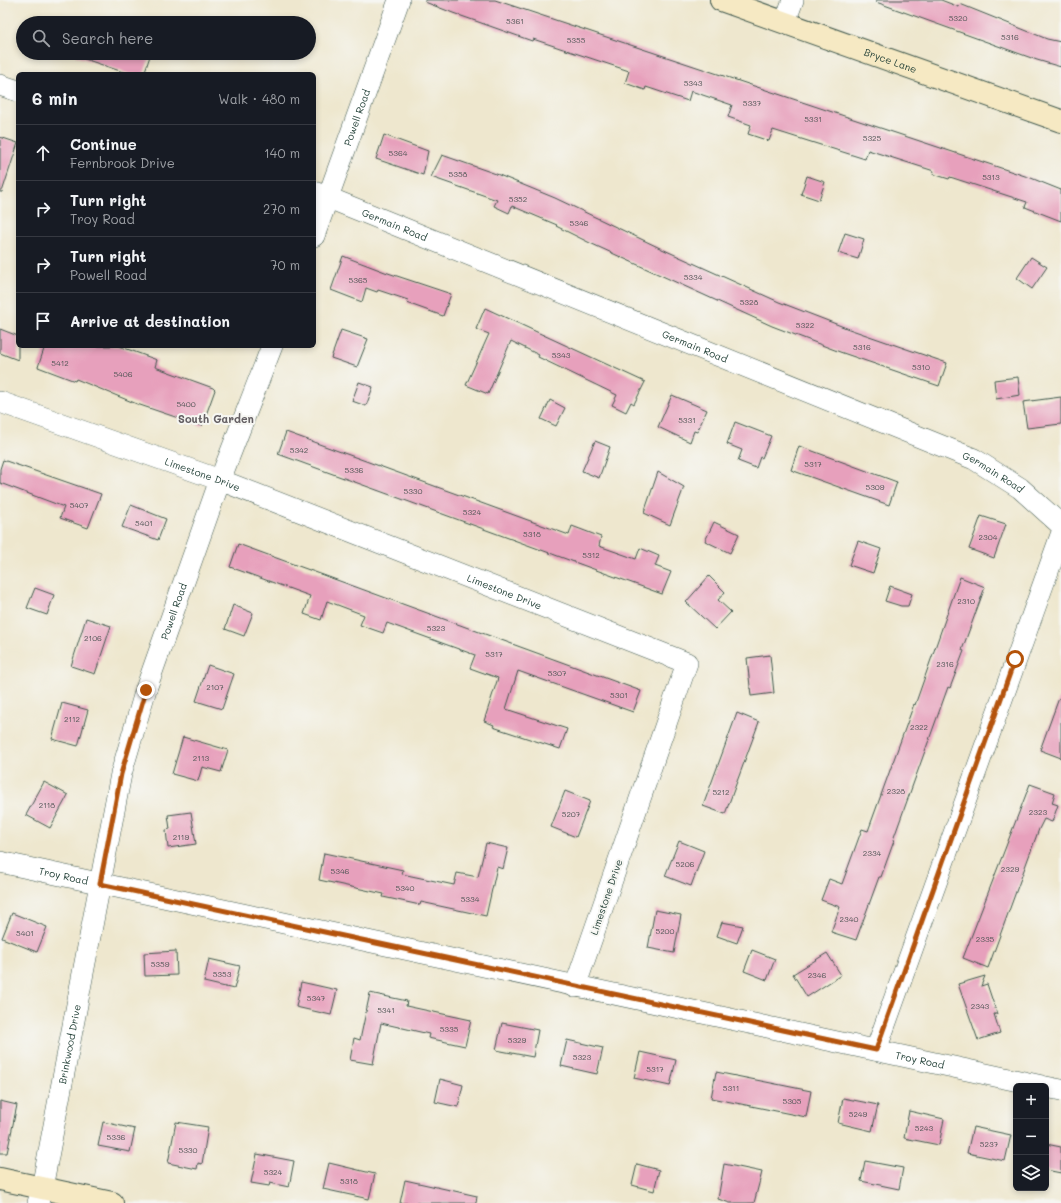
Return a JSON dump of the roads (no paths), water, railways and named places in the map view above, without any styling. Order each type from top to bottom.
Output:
[{"type":"street","name":"Powell Road","points":[[316,224],[321,194],[399,0]]},
{"type":"street","name":"Bryce Lane","points":[[721,0],[1061,121]]},
{"type":"street","points":[[785,22],[793,0]]},
{"type":"street","points":[[0,85],[16,90]]},
{"type":"street","name":"Germain Road","points":[[321,194],[974,459],[1020,488],[1061,525]]},
{"type":"street","name":"Powell Road","points":[[100,884],[123,767],[146,690],[220,480],[271,348]]},
{"type":"street","name":"Limestone Drive","points":[[0,402],[220,480],[687,663],[574,986]]},
{"type":"street","points":[[876,1050],[1015,659],[1061,535]]},
{"type":"street","name":"Troy Road","points":[[0,862],[1028,1083]]},
{"type":"street","name":"Brinkwood Drive","points":[[40,1195],[100,884]]},
{"type":"street","points":[[1049,1088],[1061,1090]]},
{"type":"street","points":[[0,1179],[40,1195],[112,1203]]},
{"type":"district","name":"South Garden","points":[[216,418]]}]
